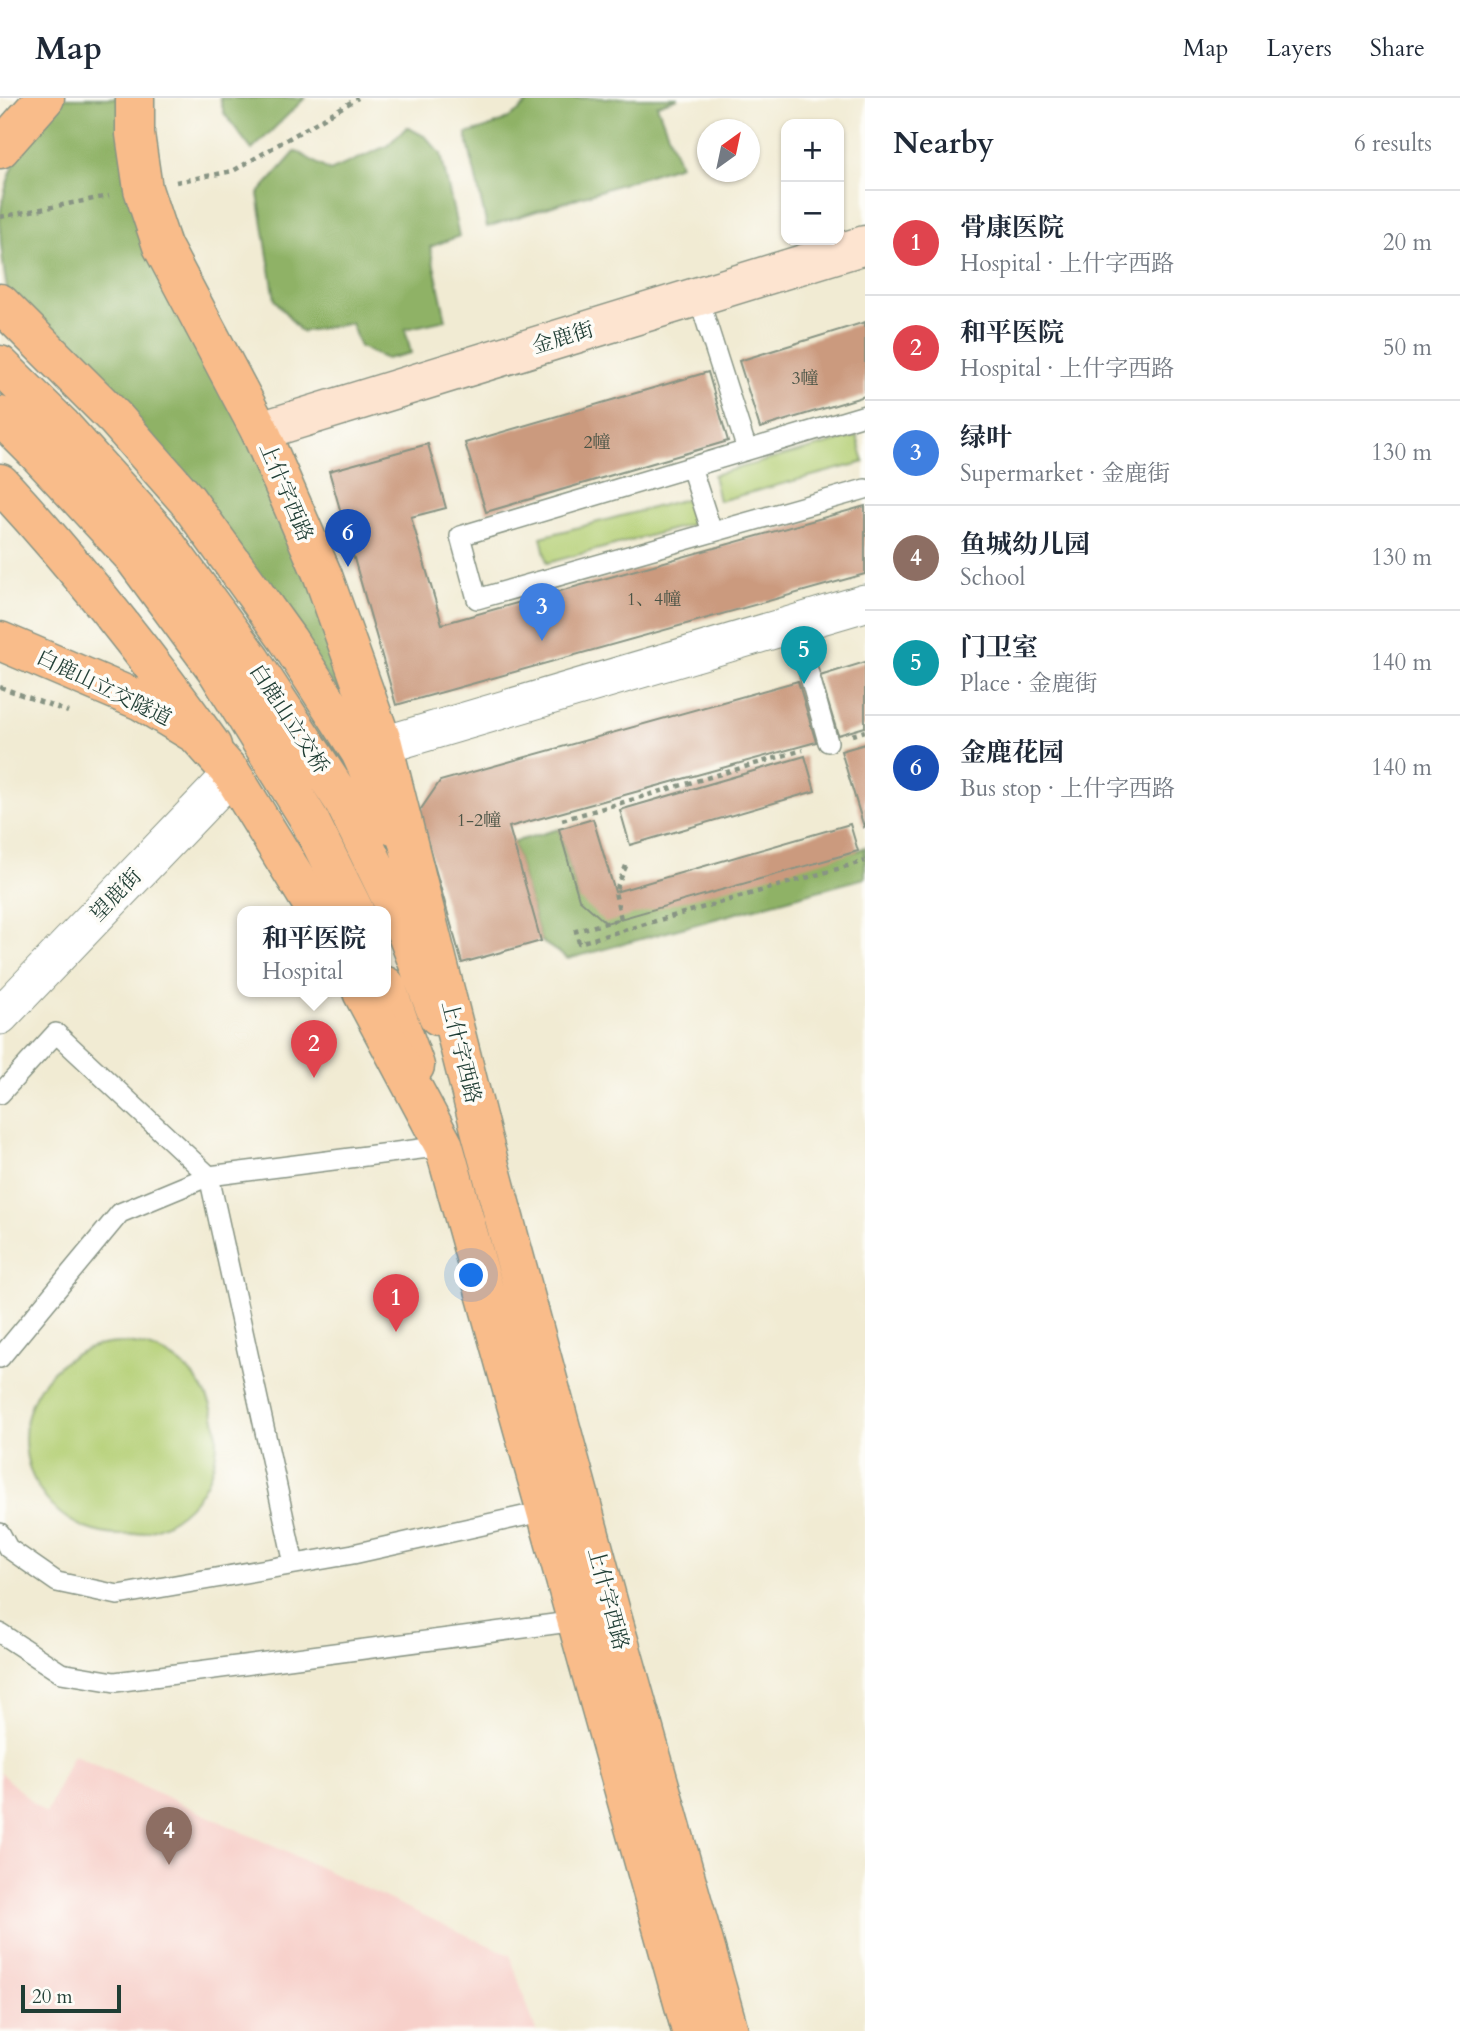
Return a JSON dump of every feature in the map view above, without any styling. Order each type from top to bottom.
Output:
[{"type":"main road","points":[[27,98],[35,101],[43,98]]},
{"type":"main road","points":[[0,149],[43,98]]},
{"type":"main road","name":"上什字西路","points":[[135,98],[135,134],[143,189],[162,246],[260,431],[323,576],[372,748],[416,874],[481,1133],[729,2031]]},
{"type":"main road","points":[[7,314],[116,419],[187,500],[288,640],[372,748]]},
{"type":"main road","name":"白鹿山立交桥","points":[[0,365],[61,425],[157,532],[251,660],[344,803],[401,919],[481,1133]]},
{"type":"main road","name":"白鹿山立交桥","points":[[0,415],[131,554],[216,669],[309,819],[352,906]]},
{"type":"main road","points":[[0,483],[90,585],[158,671],[232,774],[313,906]]},
{"type":"main road","name":"白鹿山立交隧道","points":[[0,641],[141,701],[197,735],[232,774]]},
{"type":"main road","name":"上什字西路","points":[[365,997],[444,1146],[691,2031]]},
{"type":"main road","points":[[390,997],[444,1146]]},
{"type":"street","name":"金鹿街","points":[[260,431],[865,245]]},
{"type":"street","points":[[372,748],[865,603]]},
{"type":"street","name":"望鹿街","points":[[0,1016],[232,774]]},
{"type":"lane","points":[[698,296],[747,450]]},
{"type":"lane","points":[[865,415],[460,536],[477,599],[865,489]]},
{"type":"lane","points":[[691,467],[712,532]]},
{"type":"lane","points":[[795,623],[828,742]]},
{"type":"lane","points":[[0,1094],[56,1033],[208,1176],[294,1564]]},
{"type":"lane","points":[[0,1359],[120,1213],[208,1176],[444,1146]]},
{"type":"lane","points":[[0,1532],[8,1548],[57,1582],[118,1595],[353,1554],[546,1511]]},
{"type":"lane","points":[[0,1633],[61,1673],[115,1682],[577,1621]]},
{"type":"path","points":[[0,217],[233,171],[358,98]]},
{"type":"path","points":[[562,820],[865,731]]},
{"type":"path","points":[[626,866],[615,892],[621,919],[576,931],[579,943],[865,861]]},
{"type":"shaded area","points":[[73,1754],[510,1955],[536,2031],[0,2031],[0,1773],[46,1814]]},
{"type":"green space","points":[[47,98],[135,98],[135,134],[383,744],[7,289],[1,237],[2,203],[11,172]]},
{"type":"green space","points":[[220,98],[305,98],[252,150],[224,113]]},
{"type":"green space","points":[[531,98],[678,98],[657,105],[680,165],[487,227],[466,134],[510,117]]},
{"type":"green space","points":[[407,127],[426,137],[441,154],[459,236],[430,247],[446,320],[405,329],[411,353],[386,359],[360,347],[351,323],[301,332],[275,300],[258,194],[296,151],[330,171],[387,146]]},
{"type":"green space","points":[[857,436],[864,462],[719,501],[713,475]]},
{"type":"green space","points":[[686,499],[693,524],[547,563],[541,537]]},
{"type":"green space","points":[[559,829],[579,899],[857,851],[865,847],[865,878],[568,959],[541,941],[513,842]]},
{"type":"green space","points":[[121,1343],[158,1350],[189,1371],[210,1402],[217,1439],[210,1476],[189,1507],[158,1528],[121,1535],[84,1528],[53,1507],[32,1476],[25,1439],[32,1402],[53,1371],[84,1350]]},
{"type":"building","points":[[865,322],[865,396],[760,428],[739,361]]},
{"type":"building","points":[[708,372],[728,441],[486,512],[465,443]]},
{"type":"building","points":[[428,444],[446,508],[411,517],[442,624],[865,506],[865,574],[396,705],[329,471]]},
{"type":"building","points":[[865,662],[865,727],[838,735],[820,676]]},
{"type":"building","points":[[798,681],[816,742],[509,827],[541,941],[462,963],[419,812],[440,781]]},
{"type":"building","points":[[865,744],[865,826],[864,827],[841,751]]},
{"type":"building","points":[[805,756],[815,791],[630,845],[620,810]]},
{"type":"building","points":[[593,819],[615,892],[850,824],[858,851],[606,923],[579,899],[559,829]]},
{"type":"place","name":"金鹿花园","points":[[348,567]]},
{"type":"place","name":"绿叶","points":[[542,641]]},
{"type":"place","name":"门卫室","points":[[804,684]]},
{"type":"place","name":"和平医院","points":[[314,1078]]},
{"type":"place","name":"骨康医院","points":[[396,1332]]},
{"type":"place","name":"鱼城幼儿园","points":[[169,1865]]}]
